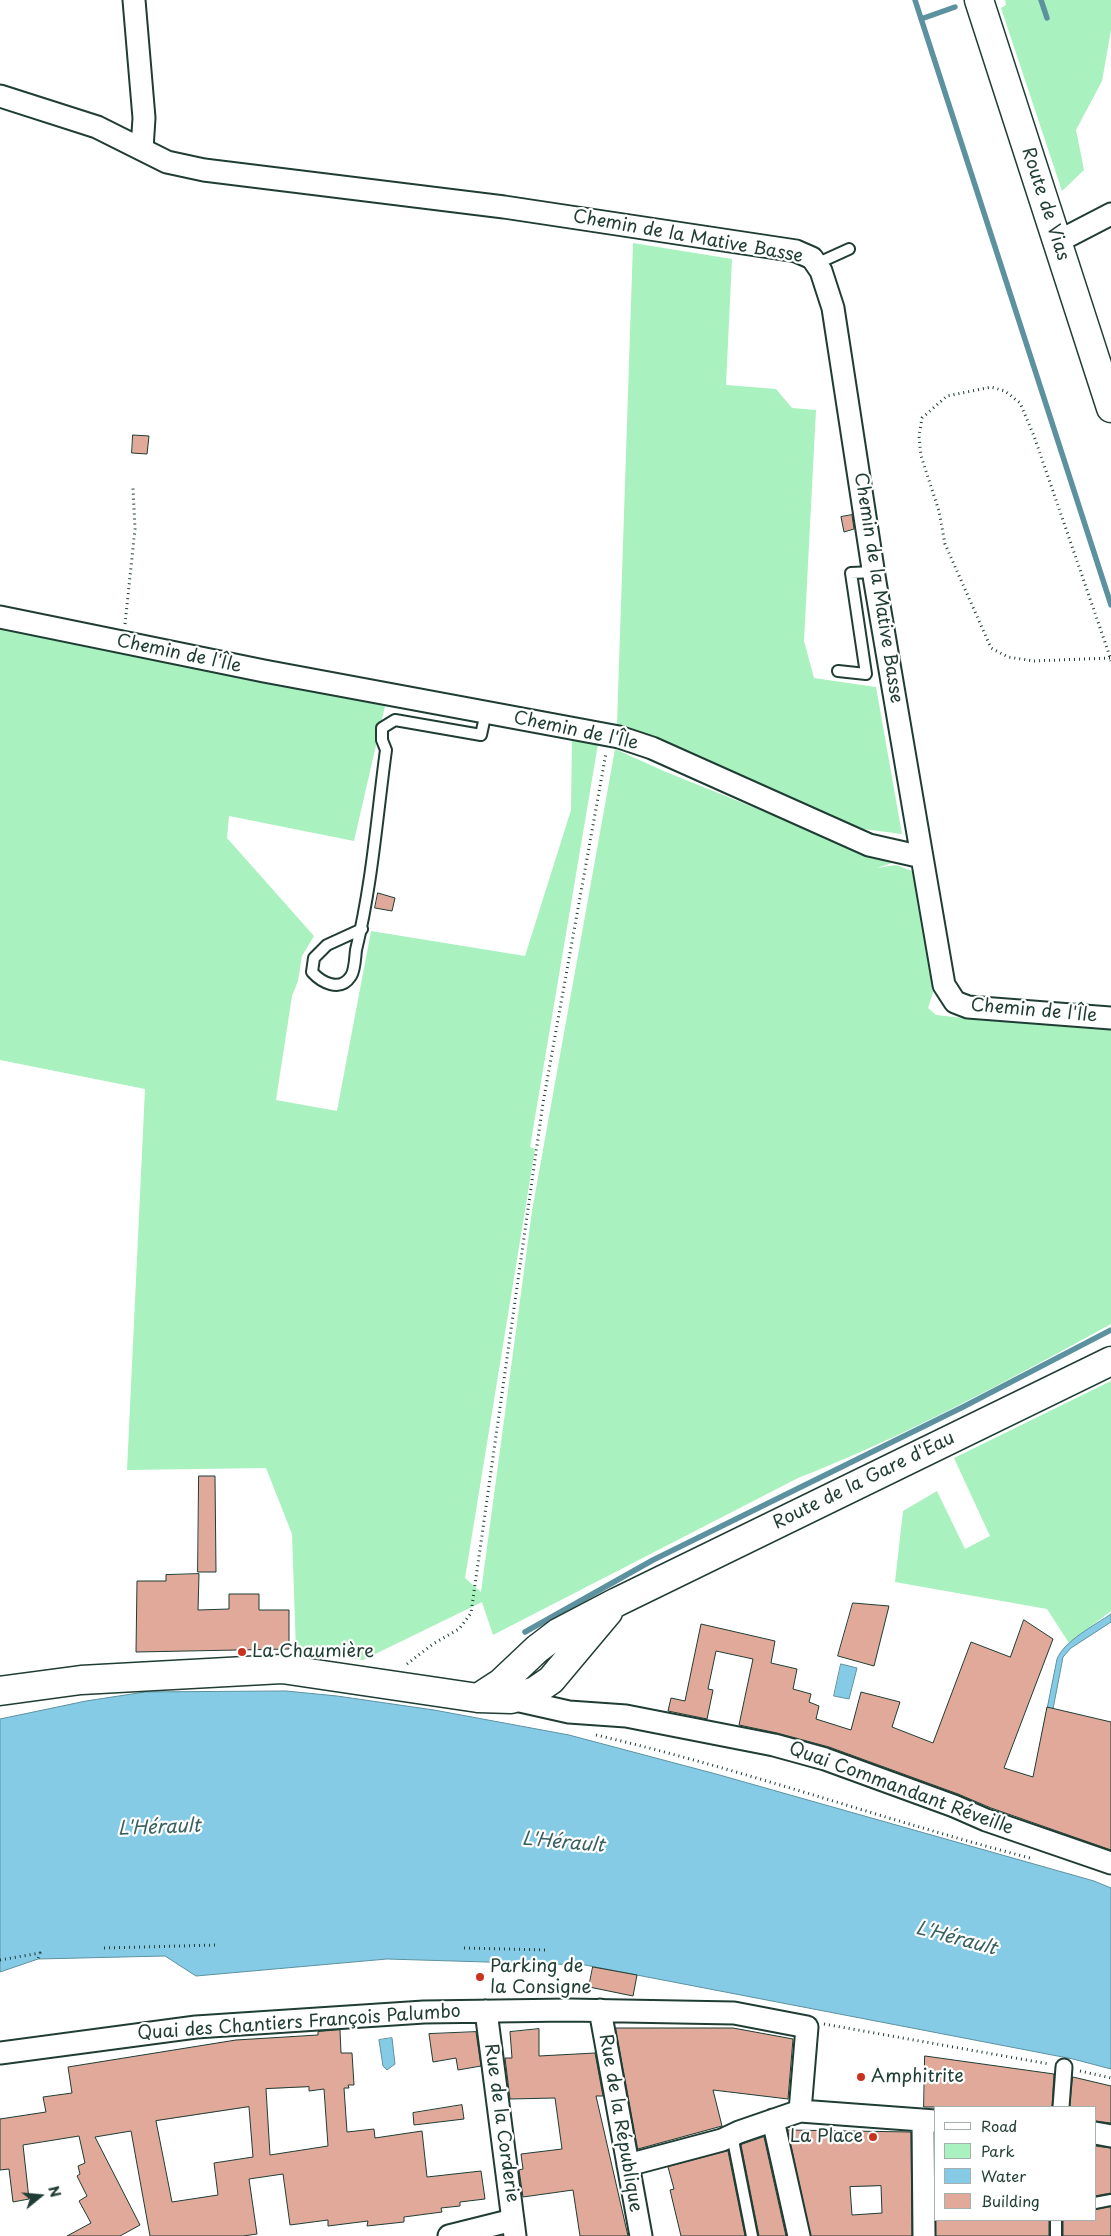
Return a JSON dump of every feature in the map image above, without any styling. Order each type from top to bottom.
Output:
[{"type":"main road","name":"Route de Vias","points":[[979,0],[1111,408]]},
{"type":"main road","name":"Route de la Gare d'Eau","points":[[478,1698],[501,1683],[537,1649],[558,1633],[617,1602],[1111,1361]]},
{"type":"main road","name":"Route de la Gare d'Eau","points":[[521,1699],[551,1680],[617,1602]]},
{"type":"main road","points":[[0,1691],[81,1680],[282,1668],[388,1686],[478,1698],[521,1699]]},
{"type":"street","points":[[134,0],[144,118],[142,149]]},
{"type":"street","name":"Chemin de la Mative Basse","points":[[0,96],[97,127],[167,162],[204,170],[504,207],[796,251],[812,258],[821,271],[833,308],[874,572],[922,857]]},
{"type":"street","points":[[1057,242],[1111,214]]},
{"type":"street","name":"Chemin de l'Île","points":[[0,617],[264,671],[609,735],[652,748],[869,845],[922,857],[944,985],[955,1002],[968,1007],[1111,1018]]},
{"type":"street","points":[[521,1699],[526,1672],[537,1649]]},
{"type":"street","name":"Quai Commandant Réveille","points":[[521,1699],[569,1712],[626,1716],[774,1745],[800,1752],[853,1769],[954,1806],[986,1820],[1111,1863]]},
{"type":"street","name":"Quai des Chantiers François Palumbo","points":[[0,2053],[196,2027],[376,2014],[600,2010],[734,2013],[807,2027],[800,2111]]},
{"type":"street","name":"Rue de la République","points":[[600,2010],[641,2236]]},
{"type":"street","name":"Rue de la Corderie","points":[[486,2011],[514,2228]]},
{"type":"street","points":[[1061,2106],[1064,2067]]},
{"type":"street","points":[[628,2165],[722,2140],[800,2111],[929,2121],[924,2236]]},
{"type":"street","points":[[774,2120],[800,2236]]},
{"type":"street","points":[[1096,2133],[1111,2136]]},
{"type":"street","points":[[449,2236],[514,2228]]},
{"type":"lane","points":[[816,264],[849,249]]},
{"type":"lane","points":[[838,671],[866,674],[852,572],[874,572]]},
{"type":"lane","points":[[362,929],[328,945],[314,958],[312,972],[320,981],[330,985],[342,984],[351,976],[362,929],[386,750],[382,740],[382,728],[395,720],[482,735],[486,712]]},
{"type":"lane","points":[[732,2135],[752,2236]]},
{"type":"lane","points":[[1096,2203],[1111,2200]]},
{"type":"lane","points":[[1056,2221],[1056,2236]]},
{"type":"path","points":[[991,387],[1005,391],[1020,403],[1034,436],[1110,659],[1034,661],[1008,658],[991,648],[945,544],[940,510],[921,456],[919,436],[922,418],[947,396],[977,388],[991,387]]},
{"type":"path","points":[[123,642],[135,529],[133,488]]},
{"type":"path","points":[[388,1686],[390,1680],[406,1665],[433,1644],[459,1629],[471,1613],[543,1103],[609,735]]},
{"type":"path","points":[[592,1734],[646,1746],[805,1791],[949,1837],[1037,1860]]},
{"type":"path","points":[[104,1948],[217,1944]]},
{"type":"path","points":[[464,1948],[546,1950]]},
{"type":"path","points":[[0,1960],[40,1953],[38,1960]]},
{"type":"path","points":[[925,2043],[1064,2067],[1111,2078]]},
{"type":"green space","points":[[1005,0],[1111,0],[1111,30],[1102,81],[1076,130],[1084,170],[1062,191],[1001,8],[1006,5]]},
{"type":"green space","points":[[633,243],[732,259],[726,385],[776,389],[792,408],[816,410],[804,641],[814,678],[876,687],[902,834],[863,829],[617,724]]},
{"type":"green space","points":[[0,621],[385,706],[354,841],[229,816],[227,838],[314,936],[302,956],[298,981],[292,996],[276,1100],[337,1111],[371,931],[525,956],[571,810],[572,735],[598,744],[530,1147],[535,1149],[465,1578],[481,1592],[532,1211],[615,749],[666,772],[892,863],[877,868],[896,865],[915,872],[936,983],[928,1008],[936,1015],[992,1021],[1111,1028],[1111,1324],[918,1426],[798,1478],[493,1635],[482,1602],[363,1660],[296,1651],[292,1534],[266,1468],[127,1470],[145,1089],[0,1060]]},
{"type":"green space","points":[[1111,1381],[1111,1611],[1069,1643],[1047,1609],[895,1582],[903,1511],[937,1491],[965,1549],[990,1536],[954,1458]]},
{"type":"water","points":[[1111,1614],[1111,1622],[1071,1648],[1063,1657],[1048,1735],[1042,1734],[1057,1659],[1061,1652],[1073,1640]]},
{"type":"water","points":[[841,1664],[857,1668],[849,1699],[834,1696]]},
{"type":"water","name":"L'Hérault","points":[[286,1691],[337,1696],[434,1710],[569,1735],[716,1774],[1094,1881],[1111,1888],[1111,2069],[1073,2059],[585,1965],[387,1959],[196,1976],[165,1956],[38,1959],[0,1972],[0,1719],[86,1701],[145,1692]]},
{"type":"water","points":[[392,2038],[395,2064],[387,2070],[383,2066],[379,2040]]},
{"type":"building","points":[[133,435],[149,436],[147,454],[132,453]]},
{"type":"building","points":[[852,515],[854,529],[844,532],[841,517]]},
{"type":"building","points":[[378,893],[395,898],[392,911],[375,908]]},
{"type":"building","points":[[199,1476],[215,1476],[216,1572],[198,1572]]},
{"type":"building","points":[[199,1574],[198,1610],[229,1609],[229,1594],[259,1594],[259,1610],[289,1610],[289,1649],[136,1652],[137,1581],[166,1581],[166,1575]]},
{"type":"building","points":[[853,1603],[889,1606],[874,1666],[838,1656]]},
{"type":"building","points":[[1024,1620],[1053,1639],[1004,1768],[1033,1777],[1047,1707],[1111,1722],[1111,1850],[991,1808],[829,1747],[739,1725],[753,1659],[716,1651],[708,1689],[713,1690],[707,1719],[668,1711],[671,1698],[685,1701],[701,1624],[775,1641],[771,1663],[797,1669],[793,1689],[811,1694],[809,1702],[819,1706],[816,1719],[851,1730],[861,1692],[900,1702],[892,1727],[933,1743],[971,1642],[1010,1657]]},
{"type":"building","points":[[593,1967],[637,1975],[633,1996],[589,1987]]},
{"type":"building","points":[[616,2028],[733,2028],[793,2039],[788,2099],[713,2090],[722,2126],[638,2149]]},
{"type":"building","points":[[539,2029],[539,2056],[595,2053],[603,2096],[596,2096],[628,2236],[580,2236],[573,2190],[523,2197],[519,2170],[523,2169],[521,2154],[562,2149],[555,2098],[510,2099],[505,2058],[512,2058],[510,2032]]},
{"type":"building","points":[[340,2030],[341,2053],[352,2053],[354,2085],[348,2085],[349,2088],[344,2088],[347,2132],[374,2129],[375,2138],[422,2131],[427,2177],[481,2171],[485,2199],[460,2202],[460,2206],[441,2208],[442,2212],[404,2217],[404,2222],[367,2226],[368,2221],[328,2226],[328,2220],[290,2225],[283,2174],[249,2179],[257,2234],[243,2236],[150,2236],[131,2131],[95,2137],[140,2225],[120,2236],[67,2236],[91,2223],[79,2201],[87,2196],[77,2176],[80,2174],[78,2166],[85,2163],[79,2136],[23,2145],[29,2199],[13,2202],[9,2169],[0,2170],[0,2119],[46,2112],[43,2097],[72,2093],[68,2067],[236,2040],[318,2035],[318,2032]],"holes":[[[309,2087],[309,2091],[324,2089],[328,2146],[270,2155],[266,2089]],[[249,2107],[253,2157],[214,2163],[218,2195],[172,2202],[156,2121]]]},
{"type":"building","points":[[476,2032],[481,2066],[458,2070],[456,2058],[433,2062],[429,2034]]},
{"type":"building","points":[[925,2056],[1054,2074],[1052,2106],[924,2107]]},
{"type":"building","points":[[1073,2077],[1111,2086],[1111,2123],[1096,2121],[1096,2106],[1070,2106]]},
{"type":"building","points":[[462,2105],[464,2119],[414,2125],[413,2113]]},
{"type":"building","points":[[788,2130],[911,2132],[912,2236],[811,2236]],"holes":[[[881,2186],[882,2213],[852,2215],[850,2187]]]},
{"type":"building","points":[[764,2137],[786,2236],[759,2236],[741,2145]]},
{"type":"building","points":[[1096,2146],[1111,2148],[1111,2193],[1096,2196]]},
{"type":"building","points":[[728,2151],[745,2236],[681,2236],[670,2190],[674,2189],[668,2167]]},
{"type":"building","points":[[1111,2207],[1111,2236],[1063,2236],[1063,2221],[1096,2221],[1096,2210]]},
{"type":"building","points":[[936,2221],[1049,2221],[1049,2236],[936,2236]]},
{"type":"waterway","points":[[915,0],[1111,605]]},
{"type":"waterway","points":[[1041,0],[1047,18]]},
{"type":"waterway","points":[[921,19],[955,7]]},
{"type":"waterway","points":[[525,1632],[653,1560],[963,1407],[1111,1330]]},
{"type":"place","name":"La Chaumière","points":[[242,1652]]},
{"type":"place","name":"Parking de la Consigne","points":[[480,1977]]},
{"type":"place","name":"Amphitrite","points":[[861,2077]]},
{"type":"place","name":"La Place","points":[[873,2137]]}]
